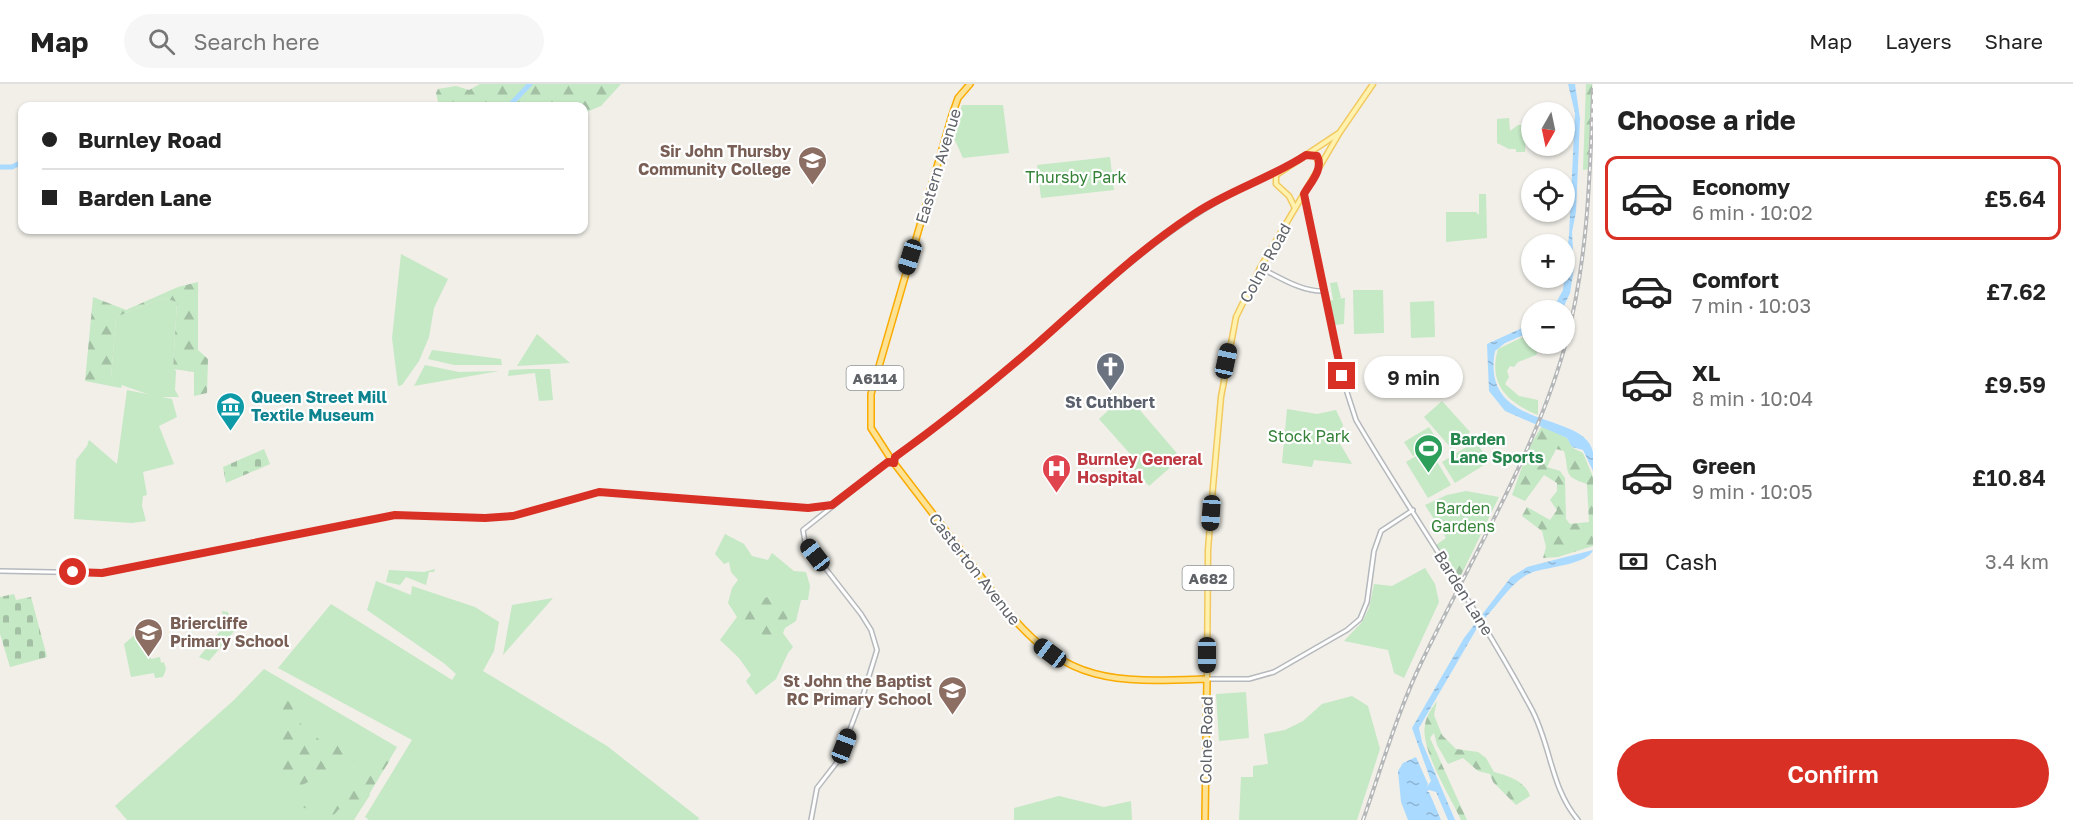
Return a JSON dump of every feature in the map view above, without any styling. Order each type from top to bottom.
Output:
[{"type":"highway","name":"Eastern Avenue","points":[[891,460],[871,428],[871,394],[952,115],[958,98],[970,84]]},
{"type":"highway","name":"Casterton Avenue","points":[[891,460],[1007,611],[1027,635],[1051,654],[1068,665],[1111,678],[1207,679]]},
{"type":"highway","name":"Colne Road","points":[[1205,820],[1207,679]]},
{"type":"main road","points":[[1289,196],[1304,194],[1340,132],[1373,84]]},
{"type":"main road","points":[[1295,208],[1289,196],[1276,184],[1278,173],[1340,132]]},
{"type":"main road","points":[[1306,155],[1317,156],[1319,168]]},
{"type":"main road","name":"Colne Road","points":[[1207,679],[1209,544],[1221,397],[1236,317],[1260,268],[1304,194]]},
{"type":"street","points":[[811,820],[817,788],[838,761],[877,650],[872,630],[805,542],[803,535],[805,527],[981,391],[1090,295],[1194,213],[1263,178],[1278,173]]},
{"type":"street","points":[[1263,178],[1276,184]]},
{"type":"street","name":"Barden Lane","points":[[1304,194],[1344,383],[1356,420],[1484,624],[1544,732],[1558,788],[1578,820]]},
{"type":"street","points":[[1260,268],[1297,286],[1324,291]]},
{"type":"street","points":[[0,570],[102,573],[383,518],[414,514],[500,518],[579,496],[607,492],[819,507],[832,505]]},
{"type":"street","points":[[819,507],[821,515]]},
{"type":"street","points":[[1207,679],[1260,677],[1274,672],[1347,630],[1360,619],[1367,602],[1374,551],[1381,531],[1413,510]]},
{"type":"green space","points":[[480,84],[621,84],[601,106],[588,111],[588,102],[438,102],[436,93],[438,89],[456,86],[469,90]]},
{"type":"green space","points":[[1586,84],[1592,84],[1592,96],[1589,169],[1583,170]]},
{"type":"green space","points":[[962,105],[1003,105],[1009,153],[963,158],[953,136]]},
{"type":"green space","points":[[1509,118],[1510,131],[1521,125],[1521,152],[1497,143],[1497,119]]},
{"type":"green space","name":"Thursby Park","points":[[1110,157],[1114,190],[1041,198],[1037,165]]},
{"type":"green space","points":[[1479,194],[1486,194],[1487,238],[1446,242],[1446,212],[1476,212],[1479,215]]},
{"type":"green space","points":[[401,254],[448,279],[434,308],[429,337],[419,361],[402,385],[398,386],[392,338]]},
{"type":"green space","points":[[198,282],[198,350],[208,359],[207,393],[194,396],[194,372],[173,369],[177,302],[163,298],[116,317],[111,378],[113,382],[122,384],[121,388],[85,381],[93,297],[126,310],[178,287]]},
{"type":"green space","points":[[1337,282],[1341,298],[1336,299],[1345,298],[1344,324],[1334,325],[1329,301],[1333,300],[1330,283]]},
{"type":"green space","points":[[1353,290],[1383,290],[1384,333],[1354,334]]},
{"type":"green space","points":[[163,298],[177,302],[173,368],[176,371],[175,390],[179,397],[156,397],[113,382],[111,378],[116,317]]},
{"type":"green space","points":[[1434,301],[1435,337],[1411,338],[1410,302]]},
{"type":"green space","points":[[537,334],[570,363],[517,366]]},
{"type":"green space","points":[[1521,338],[1521,354],[1537,354],[1518,362],[1514,367],[1510,366],[1507,371],[1509,377],[1505,384],[1519,396],[1538,400],[1538,415],[1517,404],[1502,390],[1496,372],[1498,349]]},
{"type":"green space","points":[[432,350],[501,359],[502,365],[454,365],[428,359]]},
{"type":"green space","points":[[425,365],[459,372],[499,371],[414,386]]},
{"type":"green space","points":[[550,369],[553,400],[539,401],[535,373],[508,376],[509,370]]},
{"type":"green space","points":[[127,390],[172,399],[177,417],[159,426],[174,464],[143,472],[147,495],[143,496],[142,506],[146,521],[132,523],[74,519],[76,460],[89,440],[117,464]]},
{"type":"green space","points":[[1126,394],[1181,458],[1149,486],[1131,465],[1132,456],[1099,419]]},
{"type":"green space","points":[[1442,401],[1470,432],[1451,448],[1424,417]]},
{"type":"green space","name":"Stock Park","points":[[1287,409],[1317,414],[1336,410],[1343,425],[1339,442],[1352,464],[1314,460],[1312,467],[1282,463]]},
{"type":"green space","points":[[1542,426],[1567,438],[1573,448],[1583,453],[1593,477],[1593,546],[1558,557],[1543,558],[1546,547],[1542,531],[1522,516],[1527,507],[1550,520],[1557,510],[1550,500],[1557,491],[1557,483],[1544,475],[1525,501],[1512,495],[1530,445]],"holes":[[[1556,449],[1564,451],[1570,476],[1587,484],[1589,522],[1570,524],[1566,519],[1565,478],[1560,471],[1547,467]]]},
{"type":"green space","points":[[1429,427],[1438,441],[1413,456],[1404,442]]},
{"type":"green space","points":[[1476,441],[1489,462],[1455,483],[1442,462]]},
{"type":"green space","name":"Barden Lane Sports","points":[[1429,448],[1451,485],[1428,498],[1406,462]]},
{"type":"green space","points":[[264,449],[270,464],[226,483],[223,467]]},
{"type":"green space","name":"Barden Gardens","points":[[1466,491],[1499,497],[1458,581],[1436,545],[1446,538],[1425,505],[1447,495]]},
{"type":"green space","points":[[1474,533],[1480,536],[1458,581],[1447,562],[1460,548],[1465,550]]},
{"type":"green space","points":[[725,534],[744,544],[752,556],[768,560],[772,553],[794,571],[806,572],[810,586],[808,600],[801,600],[796,621],[785,628],[783,633],[793,647],[776,679],[756,695],[746,681],[751,675],[739,658],[720,640],[737,617],[728,603],[732,588],[738,580],[731,572],[729,562],[724,564],[715,554]]},
{"type":"green space","points":[[1425,568],[1435,584],[1439,602],[1404,678],[1394,673],[1388,650],[1344,641],[1362,622],[1369,608],[1374,584],[1392,586]]},
{"type":"green space","points":[[435,569],[434,572],[429,572],[426,585],[406,577],[400,585],[386,582],[389,570],[424,572]]},
{"type":"green space","points":[[376,581],[411,595],[412,586],[475,607],[499,622],[494,651],[483,671],[607,746],[699,818],[698,820],[369,820],[365,817],[412,740],[278,668],[331,604],[452,680],[456,674],[445,664],[367,610]]},
{"type":"green space","points":[[14,594],[16,600],[31,597],[47,657],[10,667],[0,634],[0,597]]},
{"type":"green space","points":[[768,597],[785,597],[790,613],[780,633],[765,636],[742,624],[741,613],[747,606]]},
{"type":"green space","points":[[553,598],[503,655],[512,605]]},
{"type":"green space","points":[[222,611],[228,612],[231,624],[236,629],[209,661],[199,657],[225,625]]},
{"type":"green space","points":[[138,632],[142,639],[146,639],[151,659],[160,657],[161,663],[164,662],[166,669],[163,677],[155,678],[154,673],[131,677],[124,644]]},
{"type":"green space","points":[[264,669],[397,747],[354,820],[127,820],[115,806],[234,700]]},
{"type":"green space","points":[[1246,692],[1249,738],[1219,741],[1216,694]]},
{"type":"green space","points":[[1352,696],[1368,706],[1380,749],[1357,820],[1239,820],[1241,777],[1253,777],[1253,766],[1268,764],[1264,734],[1285,730],[1303,721],[1322,704]]},
{"type":"green space","points":[[283,697],[291,703],[300,723],[321,741],[331,739],[333,742],[326,746],[329,749],[337,744],[359,759],[321,774],[282,744],[280,700]]},
{"type":"green space","points":[[1437,701],[1434,715],[1442,735],[1456,749],[1478,752],[1486,758],[1494,772],[1511,777],[1520,783],[1530,796],[1516,805],[1493,782],[1490,774],[1478,771],[1463,758],[1448,764],[1437,745],[1434,733],[1430,738],[1467,820],[1461,820],[1427,747],[1425,725]]},
{"type":"green space","points":[[287,753],[310,770],[314,777],[300,786],[282,787],[276,781],[279,759]]},
{"type":"green space","points":[[387,759],[390,760],[374,785],[365,785],[370,795],[355,818],[342,802]]},
{"type":"green space","points":[[1059,796],[1104,807],[1131,801],[1132,820],[1014,820],[1014,808]]},
{"type":"green space","points":[[332,797],[350,816],[339,809],[332,817],[299,806],[318,805]]},
{"type":"water","points":[[1568,84],[1575,84],[1580,119],[1575,217],[1575,168],[1572,168],[1573,156],[1575,156],[1575,102],[1572,102]]},
{"type":"water","points":[[1570,222],[1574,222],[1572,234],[1569,234]]},
{"type":"water","points":[[1563,288],[1571,288],[1567,300],[1558,300]]},
{"type":"water","points":[[1521,329],[1521,336],[1505,343],[1495,351],[1495,377],[1503,395],[1517,407],[1572,430],[1586,439],[1593,452],[1593,471],[1583,450],[1572,447],[1567,438],[1505,411],[1489,391],[1487,344]]},
{"type":"water","points":[[1593,550],[1584,559],[1525,576],[1511,588],[1480,623],[1419,728],[1422,742],[1455,820],[1448,820],[1436,792],[1429,790],[1427,792],[1441,820],[1408,820],[1401,802],[1398,771],[1403,763],[1416,757],[1428,784],[1426,788],[1431,781],[1412,728],[1464,638],[1511,577],[1527,567]]},
{"type":"waterway","points":[[513,102],[530,84]]},
{"type":"waterway","points":[[0,167],[12,167],[18,164]]},
{"type":"railway","points":[[1363,820],[1414,678],[1520,465],[1553,385],[1565,346],[1579,282],[1589,186],[1593,90]]},
{"type":"place","name":"Sir John Thursby Community College","points":[[812,186]]},
{"type":"place","name":"St Cuthbert","points":[[1110,392]]},
{"type":"place","name":"Queen Street Mill Textile Museum","points":[[230,432]]},
{"type":"place","name":"Barden Lane Sports","points":[[1429,474]]},
{"type":"place","name":"Burnley General Hospital","points":[[1056,494]]},
{"type":"place","name":"Briercliffe Primary School","points":[[149,658]]},
{"type":"place","name":"St John the Baptist RC Primary School","points":[[953,716]]},
{"type":"route","points":[[73,572],[102,573],[395,515],[500,518],[599,492],[808,508],[832,505],[888,462],[894,463],[895,457],[1013,365],[1112,276],[1194,213],[1263,178],[1278,173],[1306,155],[1317,156],[1320,162],[1304,194],[1342,376]]}]
